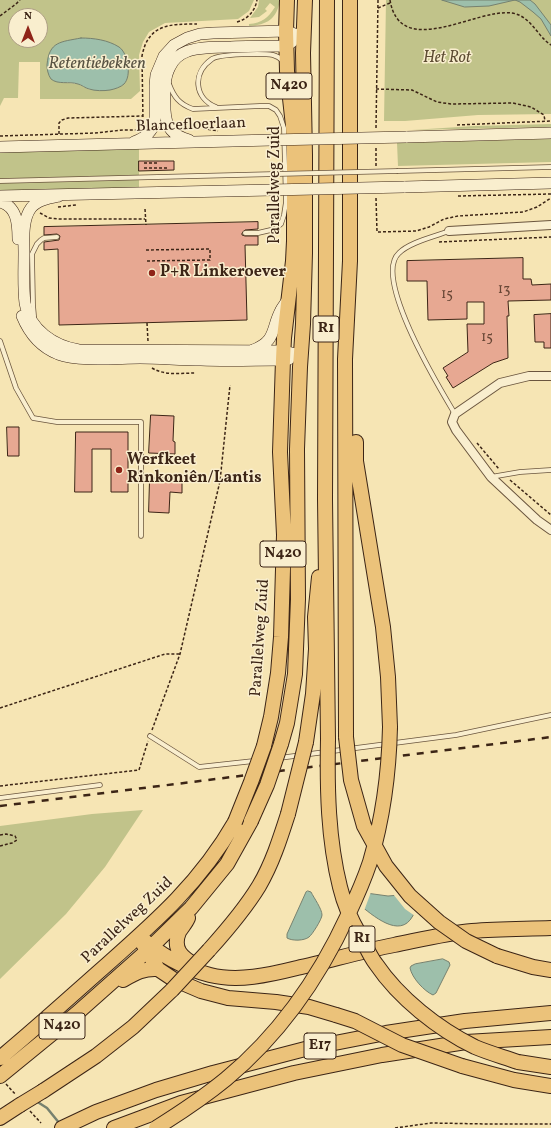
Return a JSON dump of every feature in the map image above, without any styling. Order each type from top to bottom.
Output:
[{"type":"highway","name":"N420","points":[[286,46],[287,0]]},
{"type":"highway","name":"N420","points":[[301,355],[305,253],[303,37],[305,0]]},
{"type":"highway","name":"R1","points":[[327,0],[325,499],[328,780],[330,825],[334,862],[340,889],[348,914],[375,964],[395,988],[416,1008],[443,1028],[475,1047],[518,1062],[551,1067]]},
{"type":"highway","name":"R1","points":[[350,0],[350,261],[345,360],[346,737],[351,780],[364,826],[386,866],[410,896],[439,922],[466,941],[497,956],[533,967],[551,970]]},
{"type":"highway","name":"Parallelweg Zuid","points":[[0,1076],[106,988],[146,944],[164,913],[193,882],[224,840],[234,822],[264,746],[271,717],[278,673],[281,637],[284,535],[280,452],[283,356],[293,261],[294,155],[286,46]]},
{"type":"highway","name":"Parallelweg Zuid","points":[[4,1055],[191,908],[227,864],[251,821],[267,785],[287,723],[295,666],[298,598],[297,449],[301,355]]},
{"type":"highway","points":[[156,1128],[191,1106],[227,1078],[262,1045],[284,1021],[320,969],[339,935],[370,863],[380,820],[387,779],[390,727],[388,677],[383,627],[356,461],[355,437],[346,404]]},
{"type":"highway","points":[[0,1118],[96,1056],[133,1027],[172,990],[209,950],[236,919],[259,887],[276,851],[288,814],[306,742],[313,694],[316,649],[315,618],[325,499]]},
{"type":"highway","points":[[191,908],[187,921],[180,931],[176,942],[178,951],[187,961],[201,967],[210,975]]},
{"type":"highway","points":[[146,944],[168,958],[185,966],[210,975],[234,978],[253,977],[277,973],[393,945],[471,931],[551,928]]},
{"type":"highway","points":[[146,944],[158,969],[173,979],[201,992],[228,998],[276,1002],[309,1007],[336,1014],[402,1044],[462,1066],[514,1080],[551,1086]]},
{"type":"highway","points":[[106,988],[116,985],[138,971],[145,969],[158,969]]},
{"type":"highway","name":"E17","points":[[62,1128],[96,1112],[170,1086],[213,1073],[309,1048],[465,1021],[551,1014]]},
{"type":"highway","name":"E17","points":[[114,1128],[181,1103],[237,1087],[308,1070],[382,1055],[466,1042],[551,1037]]},
{"type":"main road","points":[[117,145],[134,142],[143,138],[150,132],[155,120],[156,74],[164,56],[174,45],[187,38],[200,34],[286,31],[303,37]]},
{"type":"main road","points":[[204,142],[179,137],[172,132],[167,125],[165,86],[167,75],[172,63],[180,55],[195,49],[213,47],[286,46],[303,37]]},
{"type":"main road","name":"Blancefloerlaan","points":[[0,148],[551,133]]},
{"type":"main road","points":[[0,196],[59,196],[551,183]]},
{"type":"main road","points":[[59,196],[41,201],[31,208],[27,216],[25,226],[25,302],[30,316],[38,330],[53,342],[68,348],[79,350],[253,350],[283,356]]},
{"type":"main road","points":[[0,202],[11,208],[15,213],[18,224],[18,293],[22,316],[31,334],[46,348],[59,354],[86,359],[301,355]]},
{"type":"main road","points":[[253,350],[264,346],[270,338],[280,310],[289,299]]},
{"type":"street","points":[[449,231],[551,225]]},
{"type":"street","points":[[551,376],[529,376],[500,382],[454,415],[452,422],[456,430],[490,477],[551,530]]},
{"type":"lane","points":[[219,108],[209,104],[203,98],[198,86],[200,73],[203,67],[213,58],[226,55],[272,55],[280,58],[285,63],[287,71]]},
{"type":"lane","points":[[167,75],[178,102],[193,109],[269,106],[276,110],[280,116],[284,128],[286,202],[284,215],[281,224],[275,229],[258,233],[245,233]]},
{"type":"lane","points":[[0,181],[551,167]]},
{"type":"lane","points":[[449,231],[411,245],[398,253],[393,262],[392,272],[395,288],[407,324],[425,364],[454,415]]},
{"type":"lane","points":[[38,330],[33,305],[32,254],[37,244],[41,240],[44,238],[57,237]]},
{"type":"lane","points":[[0,341],[16,388],[33,418],[56,422],[141,422],[141,536]]},
{"type":"lane","points":[[490,477],[503,474],[551,470]]},
{"type":"lane","points":[[150,736],[199,767],[218,766],[425,740],[551,715]]},
{"type":"lane","points":[[0,798],[100,785]]},
{"type":"path","points":[[0,16],[20,0]]},
{"type":"path","points":[[376,129],[378,0]]},
{"type":"path","points":[[378,8],[390,1],[400,23],[406,28],[416,30],[435,28],[494,14],[513,13],[526,19],[551,45]]},
{"type":"path","points":[[376,89],[412,90],[437,102],[451,104],[513,103],[531,107],[544,115],[545,121]]},
{"type":"path","points":[[0,136],[59,134],[59,123],[68,118],[143,116],[143,122]]},
{"type":"path","points":[[456,125],[551,121]]},
{"type":"path","points":[[376,145],[376,169]]},
{"type":"path","points":[[144,163],[157,163]]},
{"type":"path","points":[[144,168],[167,168]]},
{"type":"path","points":[[376,192],[377,232],[421,232]]},
{"type":"path","points":[[416,231],[429,227],[444,218],[523,212],[538,207],[551,198]]},
{"type":"path","points":[[145,209],[146,225]]},
{"type":"path","points":[[37,210],[49,218],[60,219],[145,218]]},
{"type":"path","points":[[449,242],[551,237]]},
{"type":"path","points":[[146,250],[210,249],[210,260],[146,261]]},
{"type":"path","points":[[147,323],[148,343]]},
{"type":"path","points":[[150,364],[152,368],[158,372],[195,373]]},
{"type":"path","points":[[0,786],[139,770],[180,654],[191,601],[220,481],[230,385]]},
{"type":"path","points":[[473,438],[503,474],[551,515]]},
{"type":"path","points":[[0,708],[165,654],[180,654]]},
{"type":"path","points":[[0,834],[15,836],[16,840],[12,843],[0,846]]},
{"type":"path","points":[[395,1128],[431,1123],[551,1124]]},
{"type":"green space","points":[[0,0],[254,0],[249,11],[238,19],[165,23],[149,32],[143,42],[139,55],[140,91],[131,99],[40,99],[40,62],[19,62],[18,98],[4,98],[0,106]],"holes":[[[128,77],[90,90],[78,84],[57,82]]]},
{"type":"green space","points":[[259,0],[280,0],[279,7],[270,20],[261,24],[249,26],[249,24],[264,19],[275,7],[270,3],[265,9],[267,11],[259,17],[250,18],[258,7]]},
{"type":"green space","name":"Het Rot","points":[[386,0],[551,0],[551,114],[478,115],[405,121],[384,121]]},
{"type":"green space","points":[[551,124],[551,127],[412,130],[474,126]]},
{"type":"green space","points":[[551,139],[551,162],[398,166],[397,143]]},
{"type":"green space","points":[[139,148],[139,188],[0,191],[0,152]]},
{"type":"green space","points":[[143,810],[105,867],[66,914],[0,979],[0,826],[92,814]]},
{"type":"water","points":[[442,0],[515,0],[489,6],[465,7]]},
{"type":"water","points":[[515,0],[530,0],[535,4],[551,25],[551,36],[541,19],[520,2]]},
{"type":"water","name":"Retentiebekken","points":[[81,38],[106,41],[122,50],[127,59],[128,65],[128,76],[124,84],[112,90],[105,91],[91,90],[78,84],[57,82],[51,79],[47,65],[50,51],[57,44]]},
{"type":"water","points":[[306,892],[311,892],[322,913],[322,917],[317,927],[309,937],[301,940],[289,939],[287,938],[287,934]]},
{"type":"water","points":[[366,893],[388,896],[400,895],[415,911],[410,920],[404,925],[390,925],[361,906]]},
{"type":"water","points":[[443,959],[449,962],[450,965],[436,993],[433,995],[419,984],[413,976],[410,968],[415,964]]},
{"type":"pier","points":[[366,891],[371,892],[364,911],[359,906]]},
{"type":"pier","points":[[400,893],[417,911],[415,916],[405,909],[393,894]]},
{"type":"building","points":[[139,161],[174,161],[174,170],[139,171]]},
{"type":"building","points":[[258,222],[258,229],[245,230],[242,233],[242,235],[245,236],[258,236],[258,245],[245,245],[247,320],[59,325],[58,249],[44,250],[44,242],[59,240],[60,236],[57,234],[44,235],[44,227]]},
{"type":"building","points":[[523,258],[523,279],[531,279],[532,285],[551,284],[551,300],[508,301],[508,358],[493,363],[453,388],[446,377],[448,376],[443,368],[468,352],[467,324],[484,324],[484,302],[467,302],[467,319],[428,320],[427,281],[407,281],[407,261]]},
{"type":"building","points":[[551,314],[551,348],[544,348],[544,342],[535,342],[534,315]]},
{"type":"building","points":[[151,415],[174,416],[173,441],[175,442],[175,454],[149,453]]},
{"type":"building","points":[[7,427],[19,427],[19,456],[8,456]]},
{"type":"building","name":"Werfkeet Rinkoniên/Lantis","points":[[76,432],[128,432],[128,492],[111,492],[111,449],[92,449],[92,492],[75,492]]},
{"type":"building","points":[[150,478],[182,478],[182,493],[170,492],[169,513],[149,512]]},
{"type":"waterway","points":[[36,1101],[47,1108],[60,1124]]},
{"type":"railway","points":[[0,806],[551,737]]},
{"type":"place","name":"P+R Linkeroever","points":[[152,273]]},
{"type":"place","name":"Werfkeet Rinkoniên/Lantis","points":[[119,470]]}]
